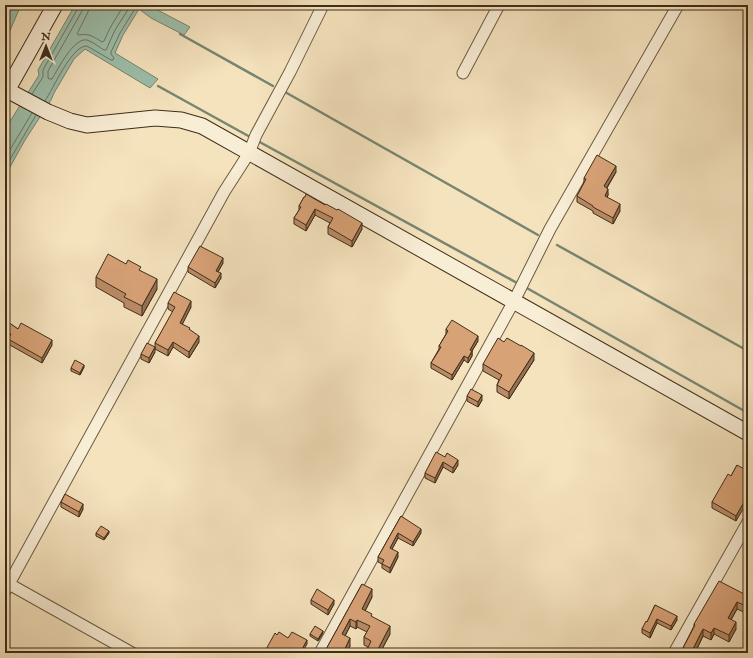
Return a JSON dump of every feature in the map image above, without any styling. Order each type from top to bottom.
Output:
[{"type":"street","points":[[55,5],[6,91],[48,112],[70,121],[87,125],[155,118],[181,120],[202,126],[748,433]]},
{"type":"street","points":[[132,653],[7,588],[220,199],[249,153],[256,136],[323,5]]},
{"type":"street","points":[[463,72],[499,5]]},
{"type":"street","points":[[320,653],[514,301],[550,229],[678,5]]},
{"type":"street","points":[[674,653],[748,522]]},
{"type":"water","points":[[5,5],[21,5],[5,42]]},
{"type":"water","points":[[75,5],[148,5],[190,27],[184,35],[151,18],[139,9],[123,35],[115,53],[158,79],[150,88],[85,49],[74,59],[5,176],[5,123],[9,123],[39,75],[38,70]]},
{"type":"building","points":[[597,155],[616,166],[604,186],[608,189],[605,196],[620,204],[613,218],[577,196],[586,179],[584,178]]},
{"type":"building","points":[[306,194],[325,205],[326,204],[337,210],[338,209],[362,223],[352,241],[328,227],[333,218],[315,209],[306,225],[294,218],[301,207],[299,206]]},
{"type":"building","points":[[200,246],[223,258],[216,271],[221,273],[215,283],[188,267]]},
{"type":"building","points":[[108,254],[126,264],[128,260],[141,267],[139,270],[157,279],[142,306],[124,297],[126,294],[96,277]]},
{"type":"building","points":[[174,292],[191,301],[180,323],[190,328],[189,329],[199,336],[189,352],[173,342],[168,350],[155,343],[175,307],[168,303]]},
{"type":"building","points":[[5,320],[18,329],[21,323],[52,340],[42,358],[8,339],[11,334],[5,330]]},
{"type":"building","points":[[452,320],[478,336],[470,350],[472,351],[468,358],[464,356],[452,375],[431,363],[441,347],[439,346],[448,331],[446,329]]},
{"type":"building","points":[[498,338],[504,342],[507,338],[534,353],[509,392],[497,385],[502,375],[483,364]]},
{"type":"building","points":[[147,343],[155,347],[149,358],[141,354]]},
{"type":"building","points":[[75,360],[84,365],[80,373],[71,368]]},
{"type":"building","points":[[471,389],[482,395],[478,402],[467,396]]},
{"type":"building","points":[[436,452],[445,457],[447,453],[458,460],[453,468],[443,462],[435,478],[425,473]]},
{"type":"building","points":[[737,465],[748,471],[748,495],[736,516],[712,502],[728,474],[731,476]]},
{"type":"building","points":[[65,494],[83,504],[79,512],[61,502]]},
{"type":"building","points":[[401,516],[421,529],[413,542],[398,533],[390,548],[398,552],[390,568],[382,564],[384,560],[378,557]]},
{"type":"building","points":[[101,526],[109,531],[104,538],[96,533]]},
{"type":"building","points":[[719,581],[748,596],[748,602],[746,606],[737,602],[728,618],[736,622],[729,635],[714,628],[711,633],[703,629],[691,653],[683,648],[695,625],[694,624]]},
{"type":"building","points":[[362,584],[372,589],[362,609],[372,614],[371,616],[390,626],[376,653],[367,650],[371,641],[364,637],[370,626],[357,620],[356,622],[350,619],[342,634],[350,638],[343,653],[324,653]]},
{"type":"building","points":[[317,589],[334,600],[328,610],[311,600]]},
{"type":"building","points":[[655,605],[677,616],[671,626],[657,619],[650,633],[642,629]]},
{"type":"building","points":[[315,626],[323,631],[318,639],[310,634]]},
{"type":"building","points":[[279,632],[288,638],[292,632],[307,640],[300,653],[264,653],[275,633],[277,635]]},
{"type":"waterway","points":[[180,34],[273,86]]},
{"type":"waterway","points":[[158,86],[252,138]]},
{"type":"waterway","points":[[285,92],[538,235]]},
{"type":"waterway","points":[[256,140],[519,284]]},
{"type":"waterway","points":[[557,245],[748,351]]},
{"type":"waterway","points":[[525,287],[748,413]]}]
